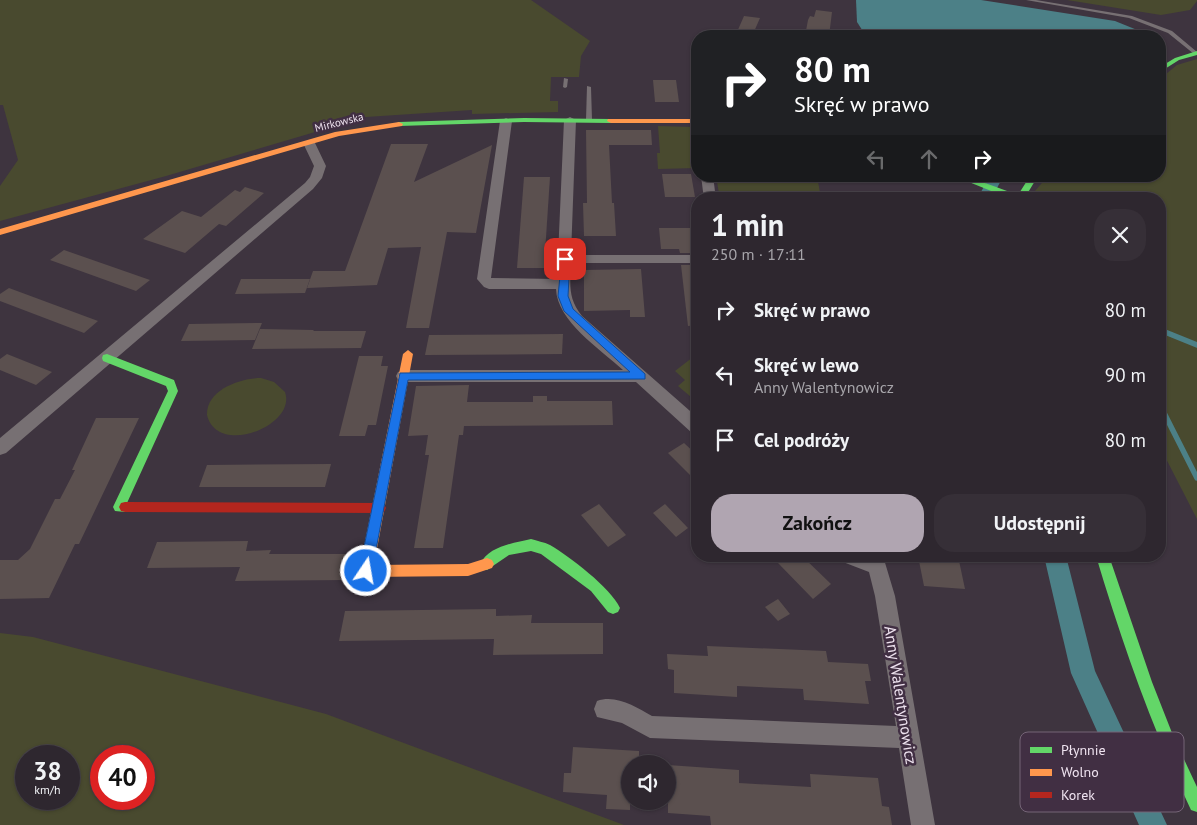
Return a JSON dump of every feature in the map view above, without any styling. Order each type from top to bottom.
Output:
[{"type":"street","points":[[1166,66],[1177,59],[1196,53]]},
{"type":"street","points":[[570,120],[563,284],[564,301],[573,316],[691,422]]},
{"type":"street","name":"Mirkowska","points":[[0,232],[309,142],[350,131],[388,124],[570,120],[691,121]]},
{"type":"street","points":[[506,121],[484,279],[489,284],[563,284]]},
{"type":"street","points":[[0,448],[312,183],[320,166],[309,142]]},
{"type":"street","points":[[972,182],[1001,192]]},
{"type":"street","points":[[565,259],[691,259]]},
{"type":"street","points":[[408,354],[380,508],[366,571],[468,570],[486,565],[506,550],[531,545],[545,549],[596,587],[613,608]]},
{"type":"street","points":[[107,358],[170,383],[173,391],[119,507],[380,508]]},
{"type":"street","points":[[404,376],[641,376]]},
{"type":"street","name":"Anny Walentynowicz","points":[[875,562],[885,596],[923,825]]},
{"type":"street","points":[[1104,562],[1131,651],[1162,732]]},
{"type":"street","points":[[605,708],[626,713],[650,727],[908,737]]},
{"type":"street","points":[[1184,780],[1197,804]]},
{"type":"lane","points":[[1028,0],[1130,17],[1165,30]]},
{"type":"lane","points":[[1166,30],[1196,53]]},
{"type":"lane","points":[[565,87],[566,79]]},
{"type":"lane","points":[[589,87],[589,120]]},
{"type":"green space","points":[[0,0],[531,0],[590,41],[581,56],[579,77],[551,77],[550,101],[558,101],[558,112],[472,114],[472,110],[366,117],[166,176],[0,221],[0,186],[18,160],[3,105],[0,105]]},
{"type":"green space","points":[[1067,0],[1197,1],[1190,10],[1161,15]]},
{"type":"green space","points":[[1197,59],[1197,519],[1166,459],[1166,192],[1035,192],[1043,182],[1166,182],[1166,74],[1177,65]]},
{"type":"green space","points":[[658,126],[691,127],[691,168],[658,169],[657,153],[660,153]]},
{"type":"green space","points":[[717,182],[818,182],[820,192],[719,192]]},
{"type":"green space","points":[[691,359],[691,397],[678,386],[685,380],[675,371]]},
{"type":"green space","points":[[261,378],[274,382],[285,392],[286,404],[279,416],[268,425],[254,432],[239,435],[225,434],[214,427],[207,415],[208,406],[218,392],[234,383]]},
{"type":"green space","points":[[0,633],[33,637],[326,714],[624,825],[0,825]]},
{"type":"water","points":[[856,0],[981,0],[1115,21],[1137,30],[862,30],[857,22]]},
{"type":"building","points":[[816,10],[832,12],[830,30],[806,30],[810,16],[814,17]]},
{"type":"building","points":[[744,16],[760,18],[755,30],[738,30]]},
{"type":"building","points":[[653,80],[676,80],[679,102],[655,102]]},
{"type":"building","points":[[586,130],[651,130],[652,145],[609,145],[616,236],[584,236],[583,203],[587,203]]},
{"type":"building","points":[[391,144],[428,144],[414,182],[492,145],[476,233],[447,232],[429,328],[406,328],[421,247],[388,248],[377,285],[307,288],[313,271],[345,271]]},
{"type":"building","points":[[662,174],[691,174],[694,192],[691,192],[691,197],[665,197]]},
{"type":"building","points":[[524,177],[550,177],[544,268],[517,268]]},
{"type":"building","points":[[245,187],[264,193],[226,226],[219,224],[185,253],[143,239],[182,211],[201,217],[235,190],[240,192]]},
{"type":"building","points":[[659,228],[691,228],[691,253],[680,253],[679,249],[661,249]]},
{"type":"building","points":[[64,250],[150,280],[136,291],[50,260]]},
{"type":"building","points":[[681,265],[691,265],[691,326],[688,326]]},
{"type":"building","points":[[641,269],[645,317],[630,317],[630,310],[584,311],[584,270]]},
{"type":"building","points":[[241,279],[310,279],[305,293],[235,294]]},
{"type":"building","points":[[9,288],[98,321],[84,333],[0,301],[0,294]]},
{"type":"building","points":[[262,323],[255,340],[181,341],[189,324]]},
{"type":"building","points":[[260,329],[366,331],[361,348],[252,349]]},
{"type":"building","points":[[563,334],[562,354],[425,355],[429,335]]},
{"type":"building","points":[[7,354],[52,372],[36,385],[0,370],[0,359]]},
{"type":"building","points":[[359,356],[383,356],[381,366],[388,366],[376,425],[368,425],[365,436],[339,436]]},
{"type":"building","points":[[469,385],[467,402],[533,402],[533,396],[547,396],[547,401],[612,401],[613,425],[464,426],[463,435],[459,435],[443,548],[414,548],[429,455],[425,455],[428,435],[408,436],[416,386]]},
{"type":"building","points":[[96,418],[139,418],[79,544],[75,544],[49,598],[0,599],[0,560],[18,560],[30,549],[55,499],[60,499],[75,470],[72,470]]},
{"type":"building","points":[[684,443],[691,450],[691,476],[668,453]]},
{"type":"building","points":[[331,464],[325,487],[199,487],[207,465]]},
{"type":"building","points":[[599,504],[626,535],[608,547],[581,515]]},
{"type":"building","points":[[665,504],[688,528],[676,537],[653,513]]},
{"type":"building","points":[[248,541],[246,551],[271,550],[269,554],[353,554],[347,580],[235,581],[240,567],[147,568],[157,542]]},
{"type":"building","points":[[808,562],[831,584],[813,599],[778,563]]},
{"type":"building","points":[[919,562],[959,562],[965,589],[924,586]]},
{"type":"building","points":[[778,599],[790,614],[778,621],[765,607]]},
{"type":"building","points":[[496,609],[496,616],[532,615],[531,623],[603,623],[603,654],[493,655],[494,639],[339,641],[345,611]]},
{"type":"building","points":[[707,646],[826,651],[828,662],[868,664],[871,681],[865,681],[869,704],[804,700],[803,689],[737,686],[737,697],[674,693],[674,670],[668,669],[667,654],[708,656]]},
{"type":"building","points":[[573,747],[639,751],[639,755],[621,755],[621,810],[606,809],[607,795],[563,792],[564,773],[571,773]]},
{"type":"building","points":[[676,766],[739,770],[739,783],[811,787],[810,774],[878,778],[882,806],[889,807],[892,825],[711,825],[710,816],[668,813],[668,810],[676,810]]},
{"type":"waterway","points":[[986,192],[993,182]]},
{"type":"waterway","points":[[1166,332],[1197,345]]},
{"type":"waterway","points":[[1166,417],[1197,478]]},
{"type":"waterway","points":[[1056,562],[1083,673],[1110,732]]},
{"type":"waterway","points":[[1147,812],[1153,825]]},
{"type":"traffic: fast","points":[[1166,66],[1177,59],[1197,53]]},
{"type":"traffic: fast","points":[[399,124],[524,120],[611,121]]},
{"type":"traffic: fast","points":[[974,182],[1001,192]]},
{"type":"traffic: fast","points":[[1024,192],[1030,182]]},
{"type":"traffic: fast","points":[[107,358],[170,383],[173,391],[119,507],[125,507]]},
{"type":"traffic: fast","points":[[487,564],[506,550],[531,545],[545,549],[596,587],[613,608]]},
{"type":"traffic: fast","points":[[1104,562],[1144,682],[1164,732]]},
{"type":"traffic: fast","points":[[1184,778],[1197,804]]},
{"type":"traffic: slow","points":[[611,121],[691,121]]},
{"type":"traffic: slow","points":[[0,232],[338,134],[399,124]]},
{"type":"traffic: slow","points":[[408,354],[366,571],[468,570],[487,564]]},
{"type":"traffic: jam","points":[[125,507],[380,508]]},
{"type":"route","points":[[366,571],[380,508],[404,376],[641,376],[569,311],[563,296],[565,259]]}]
